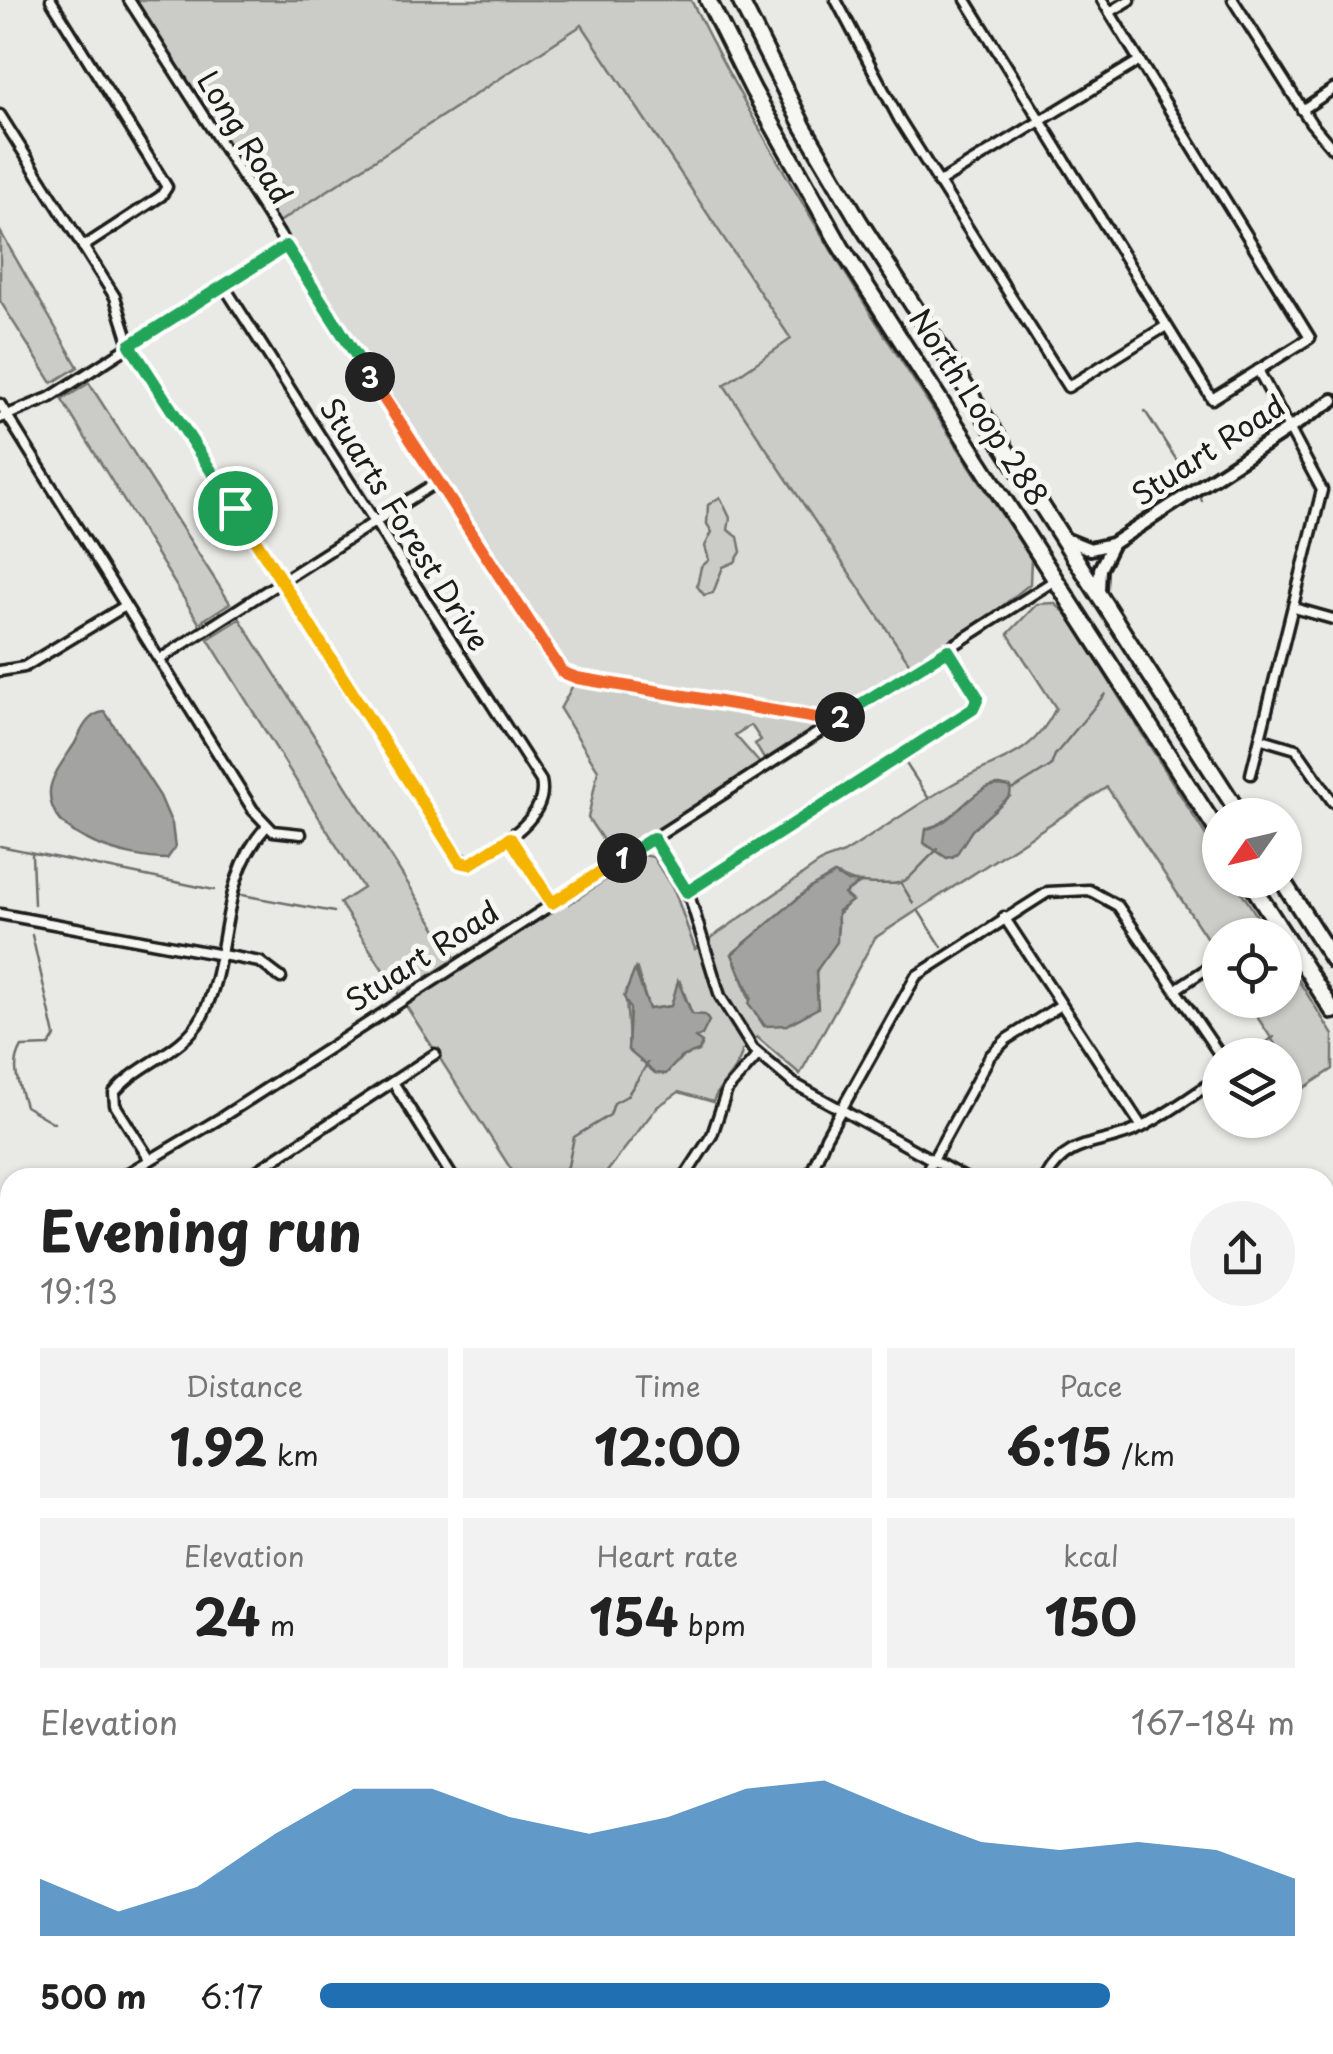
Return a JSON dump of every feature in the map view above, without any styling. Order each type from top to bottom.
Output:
[{"type":"highway","name":"North Loop 288","points":[[708,0],[753,90],[841,247],[1202,807]]},
{"type":"highway","name":"North Loop 288","points":[[740,0],[849,205],[1229,798]]},
{"type":"highway","points":[[1293,898],[1333,960]]},
{"type":"highway","points":[[1295,901],[1333,948]]},
{"type":"highway","points":[[1302,962],[1331,1007]]},
{"type":"street","points":[[51,0],[166,182],[166,191],[83,246]]},
{"type":"street","name":"Long Road","points":[[129,0],[554,664],[565,674],[834,721]]},
{"type":"street","points":[[836,0],[938,183],[1068,386],[1166,326]]},
{"type":"street","points":[[966,0],[1212,399],[1310,338],[1102,0]]},
{"type":"street","points":[[1110,12],[1130,0]]},
{"type":"street","points":[[1233,0],[1302,110],[1333,149]]},
{"type":"street","points":[[938,183],[1139,61]]},
{"type":"street","points":[[1302,110],[1333,90]]},
{"type":"street","points":[[0,115],[116,297],[130,345],[465,864],[510,838],[552,903]]},
{"type":"street","points":[[4,417],[49,398],[286,246]]},
{"type":"street","name":"Stuarts Forest Drive","points":[[224,286],[543,790],[533,812],[510,838]]},
{"type":"street","points":[[1251,774],[1322,490],[1315,469],[1258,370]]},
{"type":"street","name":"Stuart Road","points":[[1112,544],[1333,400]]},
{"type":"street","points":[[0,404],[4,417],[266,827],[301,834]]},
{"type":"street","points":[[160,659],[438,482]]},
{"type":"street","points":[[1320,507],[1333,510]]},
{"type":"street","points":[[1061,536],[1078,547],[1112,544]]},
{"type":"street","points":[[1100,598],[1100,569],[1112,544]]},
{"type":"street","name":"Stuart Road","points":[[137,1168],[1055,580]]},
{"type":"street","points":[[0,671],[24,667],[126,606]]},
{"type":"street","points":[[1294,608],[1333,620]]},
{"type":"street","points":[[687,892],[977,702],[948,650]]},
{"type":"street","points":[[1262,739],[1296,749],[1333,802]]},
{"type":"street","points":[[150,1160],[115,1105],[114,1093],[191,1034],[207,1003],[236,873],[246,850],[266,827]]},
{"type":"street","points":[[653,838],[687,892],[723,1004],[758,1055],[793,1084],[948,1168]]},
{"type":"street","points":[[815,1168],[841,1110],[916,976],[1042,894],[1078,888],[1100,894],[1125,912],[1209,1038]]},
{"type":"street","points":[[0,914],[260,962],[281,978]]},
{"type":"street","points":[[1004,916],[1142,1127]]},
{"type":"street","points":[[1176,989],[1202,972]]},
{"type":"street","points":[[929,1168],[990,1056],[1061,1004]]},
{"type":"street","points":[[261,1168],[435,1054]]},
{"type":"street","points":[[691,1168],[712,1135],[727,1090],[758,1055]]},
{"type":"street","points":[[393,1082],[447,1168]]},
{"type":"street","points":[[1052,1168],[1059,1158],[1077,1146],[1142,1127],[1202,1089]]},
{"type":"shaded area","points":[[129,0],[691,0],[810,215],[1031,559],[1030,584],[947,650],[914,670],[724,385],[791,339],[582,25],[273,226]]},
{"type":"shaded area","points":[[581,24],[792,340],[724,385],[914,670],[834,721],[562,672],[273,226]]},
{"type":"shaded area","points":[[0,231],[78,367],[52,383],[0,301]]},
{"type":"shaded area","points":[[89,383],[230,603],[199,623],[62,400]]},
{"type":"shaded area","points":[[720,497],[730,518],[728,530],[738,537],[741,552],[735,562],[723,567],[713,593],[704,595],[697,586],[701,567],[709,560],[705,546],[712,532],[707,524],[708,505]]},
{"type":"shaded area","points":[[1054,603],[1067,614],[1202,829],[1202,898],[1245,898],[1258,918],[1202,918],[1202,931],[1107,787],[875,938],[800,1074],[757,1037],[742,1051],[713,1102],[679,1092],[657,1107],[610,1168],[510,1168],[340,903],[363,888],[208,639],[240,619],[459,964],[563,896],[569,904],[643,855],[653,857],[675,892],[695,949],[824,860],[844,853],[967,776],[1023,749],[1035,739],[1056,708],[1008,634],[1037,604]],"holes":[[[1000,785],[1008,788],[1010,796],[972,830],[952,858],[926,845],[930,827],[948,819],[981,791]],[[834,874],[859,884],[844,894],[851,901],[837,915],[836,937],[815,975],[818,996],[812,1005],[796,1019],[764,1026],[754,1011],[732,954],[810,888]],[[637,969],[649,1010],[671,1006],[680,982],[692,1014],[708,1021],[695,1038],[702,1046],[699,1051],[684,1056],[663,1075],[628,1050],[626,998]]]},
{"type":"shaded area","points":[[577,678],[834,721],[767,764],[755,744],[761,740],[751,725],[735,735],[763,767],[617,861],[588,818],[598,770],[560,709]]},
{"type":"shaded area","points":[[105,712],[160,796],[172,824],[175,848],[167,859],[133,855],[94,843],[76,834],[53,808],[50,791],[56,772],[86,723]]},
{"type":"shaded area","points":[[999,785],[1011,787],[1010,796],[972,830],[956,855],[947,858],[924,843],[926,829],[945,820],[980,792]]},
{"type":"shaded area","points":[[835,874],[847,882],[860,882],[844,894],[852,901],[838,911],[837,942],[816,971],[818,1008],[787,1025],[765,1026],[749,1004],[751,997],[732,954],[810,888]]},
{"type":"shaded area","points":[[635,969],[649,1009],[671,1006],[678,981],[692,1014],[705,1015],[709,1021],[702,1035],[695,1038],[702,1043],[699,1051],[681,1057],[666,1074],[655,1073],[628,1050],[630,1009],[624,997]]},
{"type":"shaded area","points":[[1302,986],[1333,1035],[1333,1069],[1304,1088],[1302,1038],[1271,1038],[1258,1018],[1302,1018]]},
{"type":"waterway","points":[[1145,411],[1183,470]]},
{"type":"waterway","points":[[1200,496],[1202,501]]},
{"type":"waterway","points":[[1014,789],[1051,766],[1055,755],[1105,694]]},
{"type":"waterway","points":[[905,762],[929,799]]},
{"type":"waterway","points":[[0,846],[214,890]]},
{"type":"waterway","points":[[857,883],[905,881],[938,849]]},
{"type":"waterway","points":[[32,855],[34,904]]},
{"type":"waterway","points":[[901,883],[913,903]]},
{"type":"waterway","points":[[242,895],[334,912]]},
{"type":"waterway","points":[[918,910],[942,947]]},
{"type":"waterway","points":[[32,935],[55,1036],[49,1046],[22,1047],[17,1076],[25,1106],[54,1123]]},
{"type":"waterway","points":[[566,1168],[574,1137],[610,1115],[614,1103],[627,1096],[648,1063]]},
{"type":"route","points":[[286,246],[562,672],[577,678],[834,721],[948,650],[974,690],[977,702],[975,707],[834,798],[754,844],[687,892],[653,838],[552,903],[510,838],[470,864],[460,862],[235,508],[130,345],[286,246]]}]
